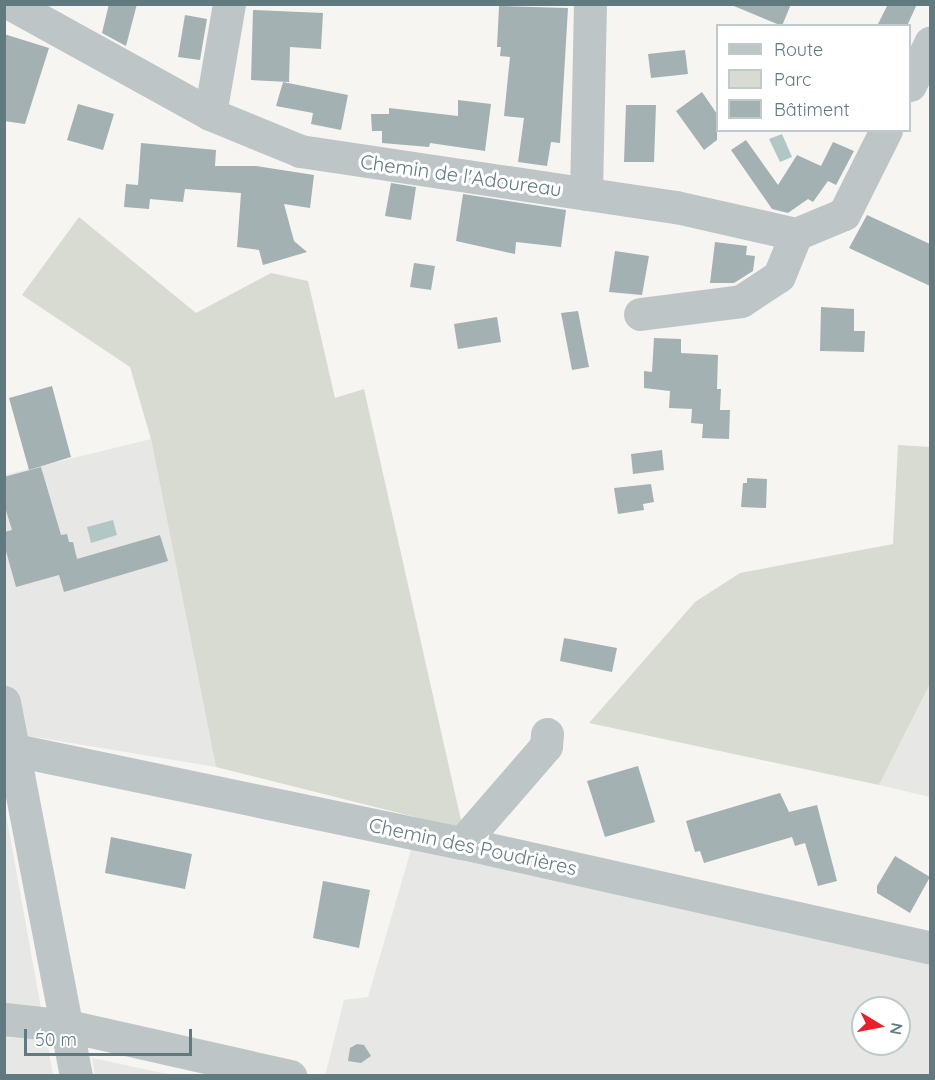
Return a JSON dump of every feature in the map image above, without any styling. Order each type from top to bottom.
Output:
[{"type":"street","name":"Chemin de l'Adoureau","points":[[11,4],[210,114],[300,151],[676,207],[796,234]]},
{"type":"street","points":[[210,114],[229,4]]},
{"type":"street","points":[[586,194],[590,4]]},
{"type":"street","points":[[911,81],[930,44]]},
{"type":"street","points":[[640,314],[741,301],[779,276],[796,234],[844,214],[885,132]]},
{"type":"street","points":[[4,702],[76,1076]]},
{"type":"street","points":[[462,843],[546,746],[547,734]]},
{"type":"street","name":"Chemin des Poudrières","points":[[15,750],[462,843],[930,948]]},
{"type":"street","points":[[4,1019],[68,1026],[290,1076]]},
{"type":"shaded area","points":[[782,134],[792,157],[780,162],[769,139]]},
{"type":"shaded area","points":[[151,439],[216,767],[5,732],[4,475]]},
{"type":"shaded area","points":[[113,520],[117,535],[91,543],[87,527]]},
{"type":"shaded area","points":[[930,684],[930,797],[879,785]]},
{"type":"shaded area","points":[[4,803],[48,1047],[53,1075],[5,1075]]},
{"type":"shaded area","points":[[411,850],[930,958],[930,1075],[325,1076],[344,1000],[368,997]]},
{"type":"shaded area","points":[[92,1058],[172,1075],[95,1075]]},
{"type":"green space","points":[[79,217],[196,313],[271,273],[308,281],[335,398],[364,389],[463,829],[216,767],[151,439],[130,367],[22,295]]},
{"type":"green space","points":[[898,445],[930,447],[930,684],[879,785],[589,723],[695,602],[740,573],[893,544]]},
{"type":"building","points":[[109,4],[137,4],[126,46],[102,33]]},
{"type":"building","points":[[729,4],[791,4],[783,24],[777,24]]},
{"type":"building","points":[[888,4],[917,4],[908,24],[878,24]]},
{"type":"building","points":[[499,6],[568,8],[560,143],[551,142],[547,166],[518,162],[524,118],[504,116],[510,57],[500,56],[501,47],[497,47]]},
{"type":"building","points":[[253,10],[323,13],[321,49],[290,47],[289,82],[251,80]]},
{"type":"building","points":[[185,15],[207,19],[200,60],[178,57]]},
{"type":"building","points":[[4,34],[49,48],[25,124],[4,121]]},
{"type":"building","points":[[685,50],[688,74],[651,78],[648,54]]},
{"type":"building","points":[[283,82],[348,95],[341,130],[311,124],[313,113],[276,106]]},
{"type":"building","points":[[702,92],[716,113],[717,140],[704,150],[676,111]]},
{"type":"building","points":[[458,100],[491,104],[485,151],[430,143],[429,147],[382,143],[382,131],[372,131],[371,114],[389,114],[389,108],[458,116]]},
{"type":"building","points":[[78,104],[114,114],[103,150],[67,140]]},
{"type":"building","points":[[626,105],[656,105],[654,162],[624,162]]},
{"type":"building","points":[[746,140],[778,185],[797,155],[821,166],[833,142],[854,151],[836,185],[828,181],[813,202],[808,199],[788,213],[772,209],[731,150]]},
{"type":"building","points":[[141,143],[216,150],[215,166],[256,166],[314,175],[310,208],[284,204],[294,241],[307,252],[263,265],[259,250],[237,247],[241,193],[185,189],[183,202],[150,199],[149,209],[124,207],[126,184],[138,185]]},
{"type":"building","points":[[391,183],[416,187],[411,220],[385,216]]},
{"type":"building","points":[[463,194],[566,210],[561,247],[516,242],[515,254],[456,241]]},
{"type":"building","points":[[867,215],[930,244],[930,286],[849,248]]},
{"type":"building","points":[[715,242],[747,246],[746,255],[755,256],[753,271],[734,283],[710,283]]},
{"type":"building","points":[[615,251],[649,256],[642,295],[609,292]]},
{"type":"building","points":[[414,263],[435,266],[431,290],[410,287]]},
{"type":"building","points":[[821,307],[854,309],[854,331],[865,331],[864,352],[820,351]]},
{"type":"building","points":[[578,311],[589,367],[572,370],[561,313]]},
{"type":"building","points":[[497,317],[501,342],[458,349],[454,324]]},
{"type":"building","points":[[654,338],[681,339],[681,353],[718,355],[717,389],[721,389],[720,410],[730,410],[729,439],[702,438],[703,424],[691,423],[692,409],[669,408],[670,391],[644,388],[644,371],[652,372]]},
{"type":"building","points":[[52,386],[71,457],[29,470],[9,398]]},
{"type":"building","points":[[662,450],[664,470],[633,474],[631,454]]},
{"type":"building","points":[[41,467],[61,535],[67,534],[69,542],[73,542],[77,559],[160,535],[168,561],[64,592],[59,575],[16,587],[4,544],[4,532],[12,530],[4,504],[4,477]]},
{"type":"building","points":[[747,478],[767,479],[766,508],[741,507],[743,483],[747,483]]},
{"type":"building","points":[[651,484],[654,502],[643,504],[644,510],[618,514],[614,488]]},
{"type":"building","points":[[564,638],[617,648],[612,672],[560,661]]},
{"type":"building","points":[[638,766],[655,822],[605,837],[587,781]]},
{"type":"building","points":[[780,793],[789,812],[817,805],[837,881],[818,886],[805,843],[795,846],[792,837],[704,863],[700,851],[695,852],[686,821]]},
{"type":"building","points":[[111,837],[192,854],[185,889],[105,873]]},
{"type":"building","points":[[895,856],[930,877],[910,913],[877,893],[877,886]]},
{"type":"building","points":[[323,881],[370,890],[359,948],[313,938]]},
{"type":"building","points":[[357,1044],[364,1045],[371,1056],[361,1063],[348,1061],[350,1048]]}]
